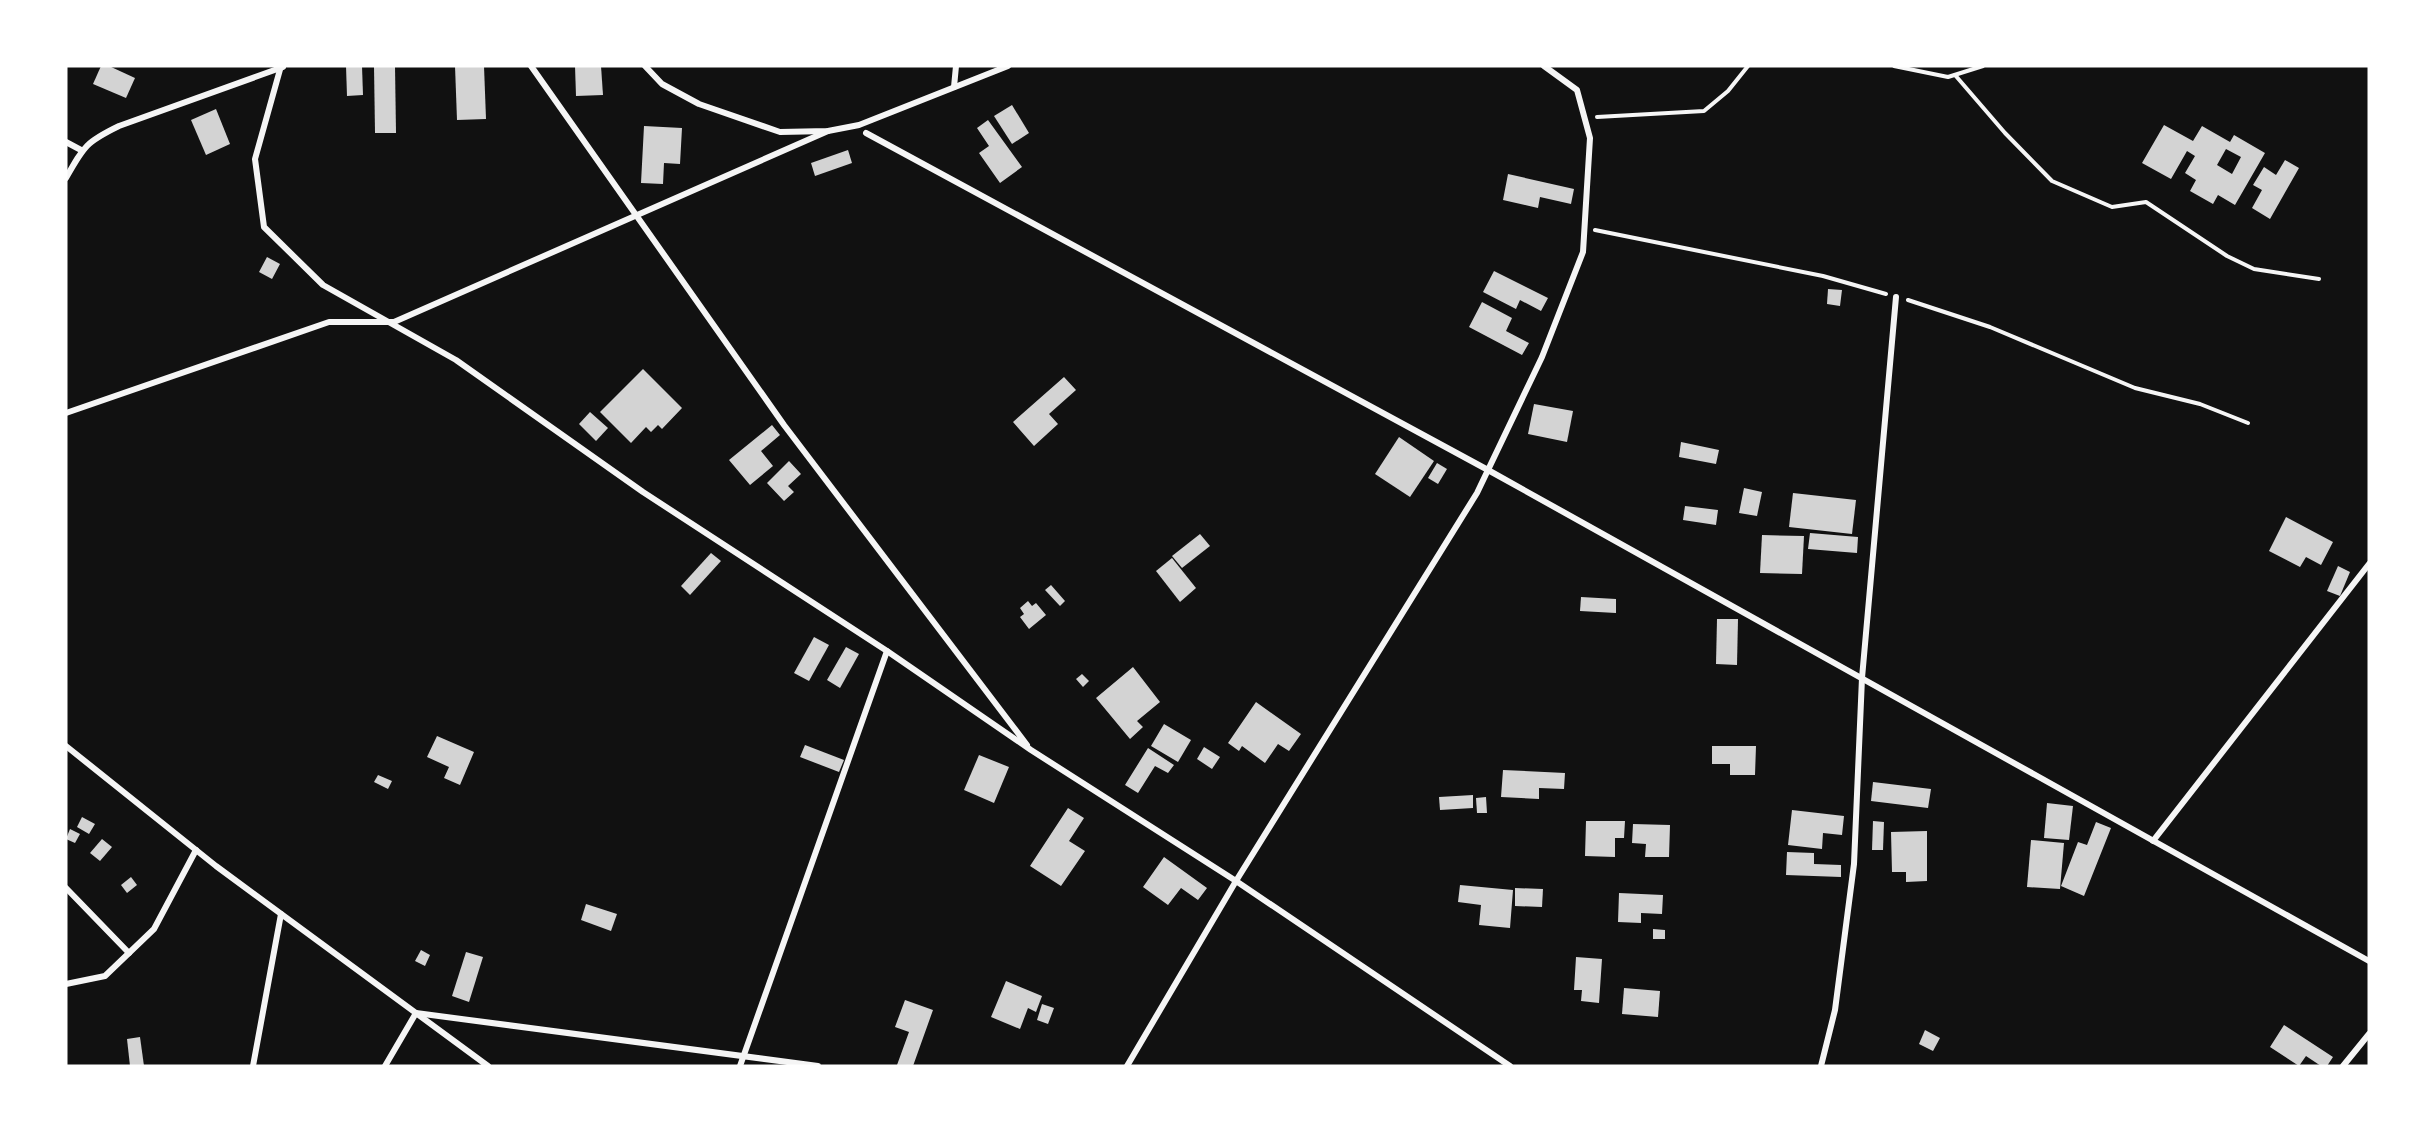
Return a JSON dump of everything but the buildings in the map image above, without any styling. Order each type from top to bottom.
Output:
[{"type":"street","points":[[531,66],[784,425],[1030,750]]},
{"type":"street","points":[[645,66],[662,84],[699,104],[780,132],[828,131],[859,125],[1008,66]]},
{"type":"street","points":[[954,87],[956,66]]},
{"type":"street","points":[[1127,1066],[1236,881],[1478,493],[1542,357],[1583,252],[1590,138],[1577,90],[1545,66]]},
{"type":"street","points":[[66,178],[81,150],[93,138],[119,126],[283,67]]},
{"type":"street","points":[[283,67],[255,159],[264,227],[323,285],[394,322],[456,360],[643,492],[887,651],[1030,750],[1236,881],[1510,1066]]},
{"type":"street","points":[[66,413],[329,322],[394,322],[828,131]]},
{"type":"street","points":[[866,133],[1488,470],[2369,961]]},
{"type":"street","points":[[66,142],[81,150]]},
{"type":"street","points":[[1821,1066],[1835,1010],[1854,864],[1862,678],[1896,297]]},
{"type":"street","points":[[2153,841],[2369,564]]},
{"type":"street","points":[[740,1066],[887,651]]},
{"type":"street","points":[[66,746],[196,850],[488,1066]]},
{"type":"street","points":[[66,984],[105,976],[154,929],[196,850]]},
{"type":"street","points":[[66,888],[129,953]]},
{"type":"street","points":[[253,1066],[282,914]]},
{"type":"street","points":[[416,1013],[818,1066]]},
{"type":"street","points":[[385,1066],[416,1013]]},
{"type":"street","points":[[2343,1066],[2369,1034]]},
{"type":"path","points":[[1584,118],[1704,111],[1728,91],[1748,66]]},
{"type":"path","points":[[1894,66],[1948,77],[1983,66]]},
{"type":"path","points":[[1955,75],[2005,133],[2052,181],[2112,207],[2146,202],[2226,256],[2254,269],[2319,279]]},
{"type":"path","points":[[1585,228],[1823,276],[1896,297],[1990,327],[2135,388],[2200,404],[2248,423]]}]
